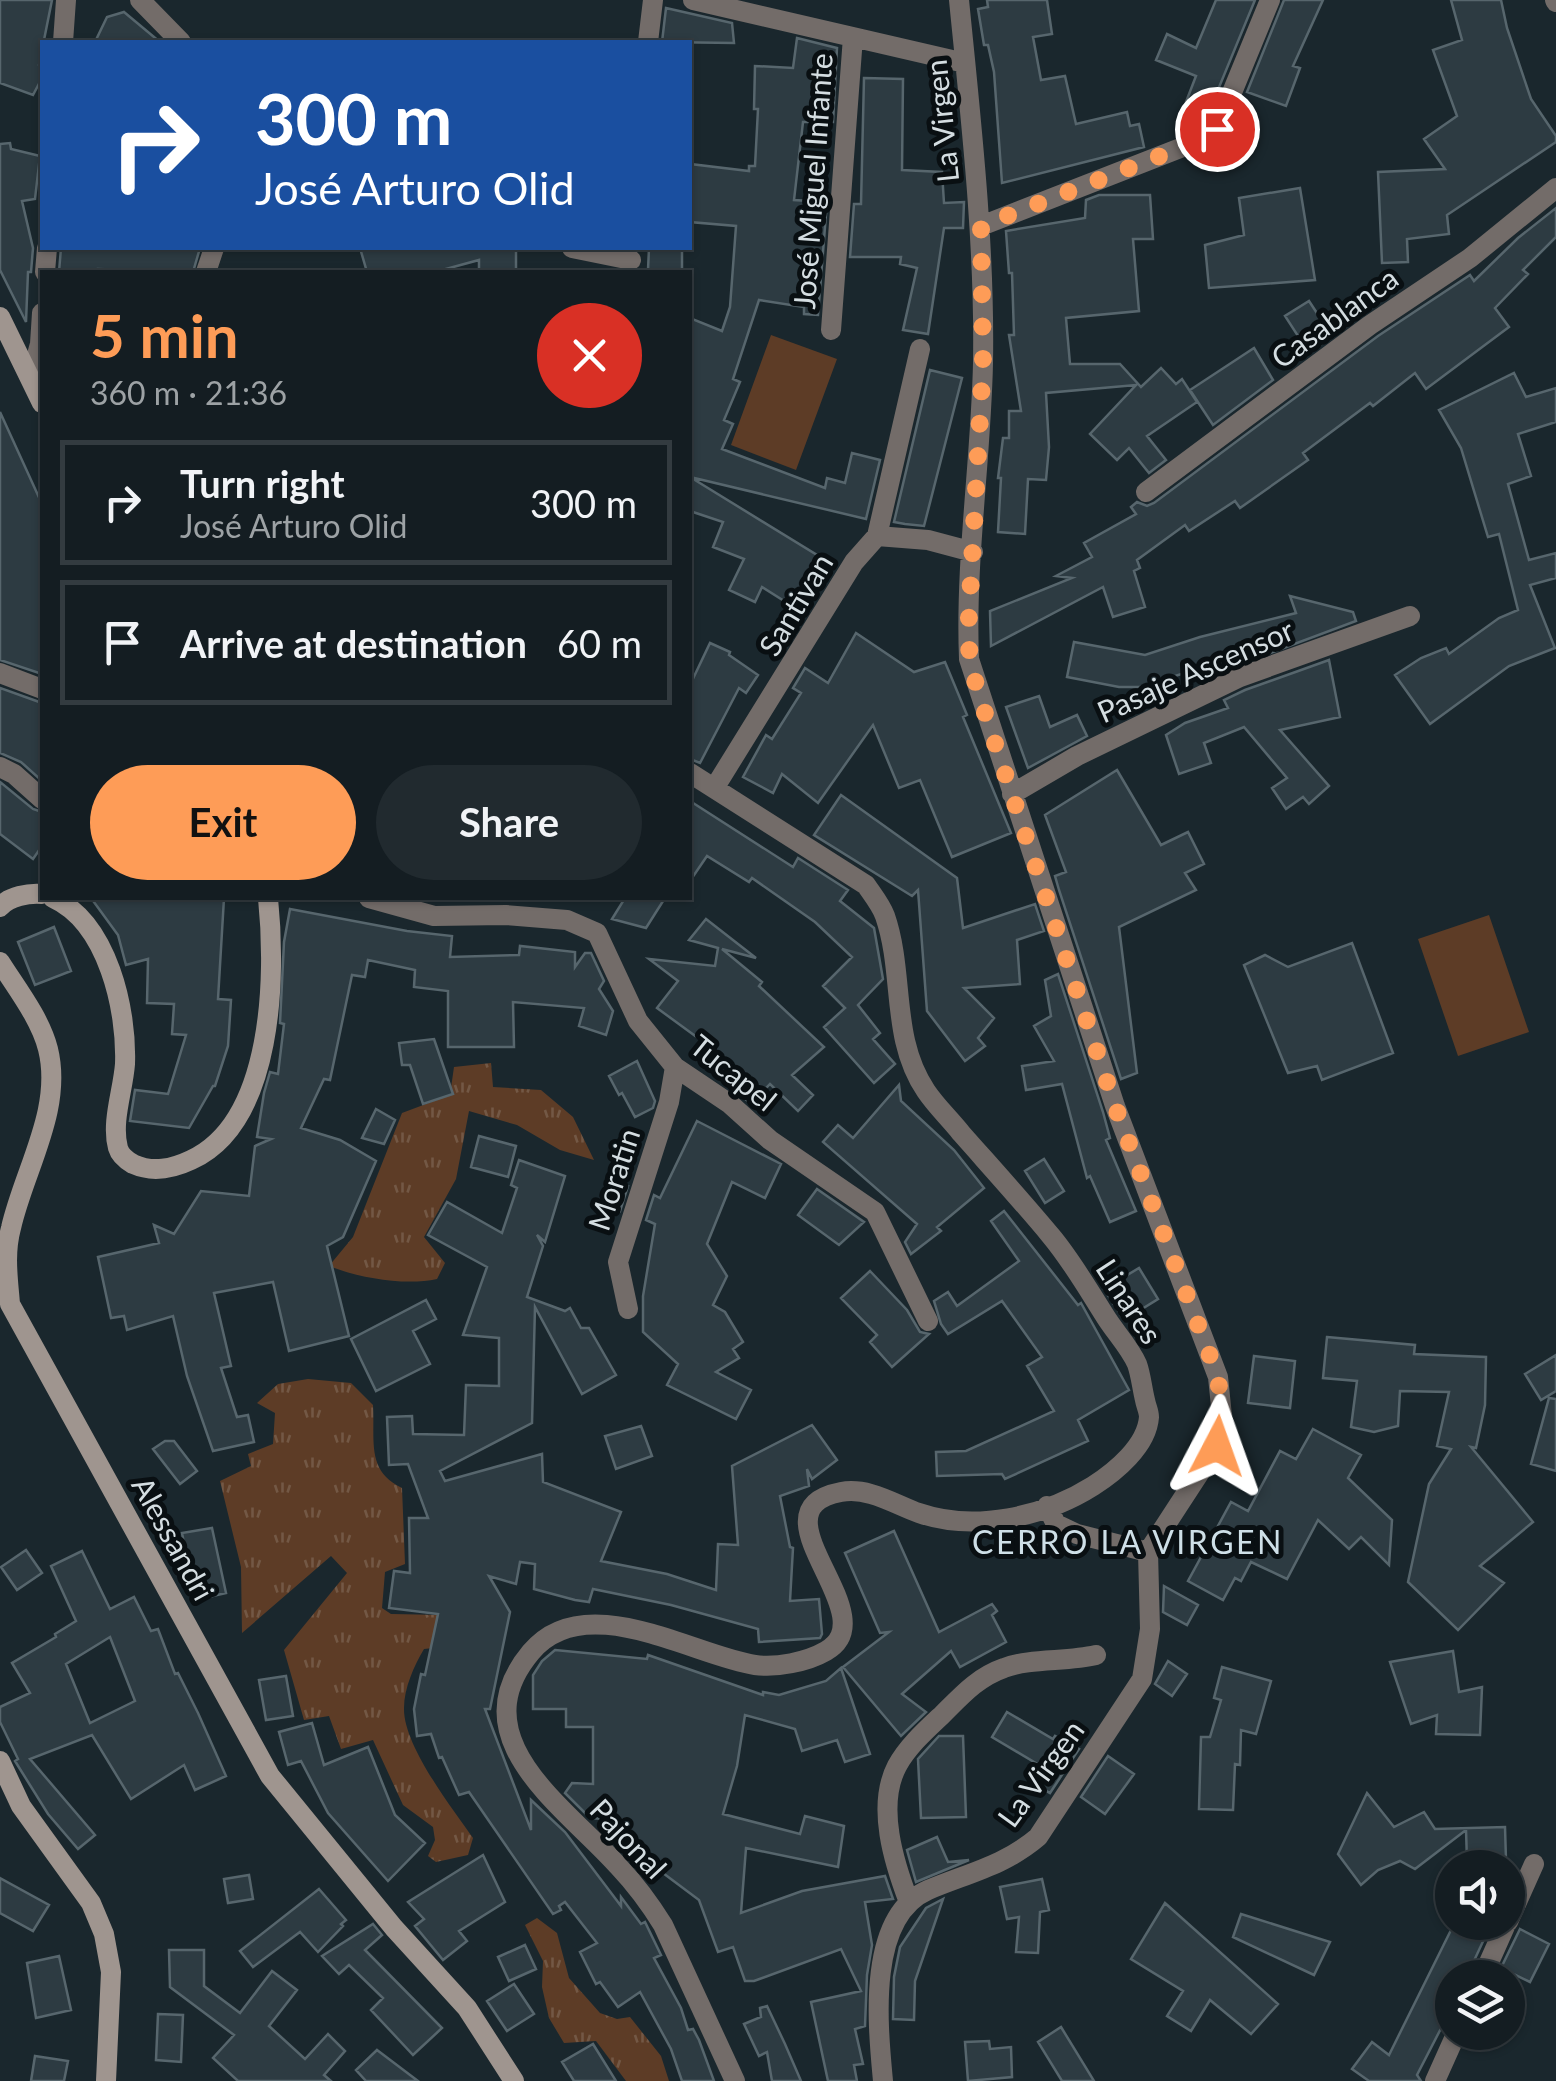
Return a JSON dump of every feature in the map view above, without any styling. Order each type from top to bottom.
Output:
[{"type":"street","points":[[62,40],[66,0]]},
{"type":"street","points":[[140,0],[179,40]]},
{"type":"street","points":[[648,40],[653,0]]},
{"type":"street","points":[[693,0],[965,63]]},
{"type":"street","name":"La Virgen","points":[[909,1902],[923,1892],[1016,1856],[1038,1837],[1142,1679],[1150,1629],[1148,1552],[1217,1446],[1222,1416],[1218,1377],[1115,1106],[970,659],[983,363],[981,226],[959,0]]},
{"type":"street","points":[[981,226],[1188,145],[1217,129],[1270,0]]},
{"type":"street","name":"José Miguel Infante","points":[[831,330],[853,37]]},
{"type":"street","name":"Casablanca","points":[[1146,492],[1370,326],[1470,258],[1556,188]]},
{"type":"street","points":[[582,250],[631,260]]},
{"type":"street","points":[[0,317],[40,398]]},
{"type":"street","points":[[31,377],[40,344]]},
{"type":"street","points":[[920,349],[877,536],[928,540],[972,552]]},
{"type":"street","name":"Santivan","points":[[716,788],[854,562],[877,536]]},
{"type":"street","name":"Pasaje Ascensor","points":[[1012,794],[1077,756],[1240,677],[1410,616]]},
{"type":"street","points":[[0,673],[40,687]]},
{"type":"street","points":[[0,767],[40,797]]},
{"type":"street","name":"Linares","points":[[538,1644],[562,1632],[588,1626],[617,1626],[650,1631],[753,1665],[777,1665],[828,1650],[840,1637],[844,1625],[842,1607],[812,1550],[809,1535],[813,1508],[824,1499],[850,1491],[869,1493],[916,1512],[964,1523],[1008,1518],[1092,1487],[1134,1453],[1149,1418],[1137,1364],[1055,1241],[925,1090],[903,1043],[884,913],[866,885],[692,774]]},
{"type":"street","points":[[0,908],[4,902],[24,895],[40,894]]},
{"type":"street","points":[[57,900],[71,908],[101,947],[116,991],[125,1063],[118,1149],[134,1164],[166,1170],[204,1154],[226,1134],[254,1081],[263,1050],[268,1001],[272,940],[268,900]]},
{"type":"street","name":"Tucapel","points":[[376,900],[434,916],[506,915],[567,920],[597,934],[638,1021],[675,1067],[730,1104],[770,1140],[875,1212],[928,1321]]},
{"type":"street","name":"Alessandri","points":[[0,962],[44,1036],[50,1055],[51,1086],[46,1122],[8,1238],[10,1304],[270,1776],[394,1928],[467,2008],[514,2081]]},
{"type":"street","name":"Moratin","points":[[628,1309],[618,1262],[669,1102],[675,1067]]},
{"type":"street","points":[[1047,1506],[1056,1524],[1066,1529],[1148,1552]]},
{"type":"street","name":"Pajonal","points":[[538,1644],[512,1677],[506,1698],[510,1737],[520,1760],[534,1781],[620,1867],[648,1901],[735,2081]]},
{"type":"street","points":[[883,2081],[877,2022],[882,1958],[909,1902],[896,1867],[888,1794],[896,1768],[910,1746],[977,1680],[1007,1666],[1096,1655]]},
{"type":"street","points":[[0,1761],[21,1806],[90,1903],[104,1934],[110,1972],[106,2081]]},
{"type":"street","points":[[1525,1883],[1534,1864]]},
{"type":"street","points":[[1435,2081],[1449,2050]]},
{"type":"green space","points":[[771,335],[837,359],[796,470],[731,445]]},
{"type":"green space","points":[[1489,915],[1529,1032],[1458,1056],[1418,939]]},
{"type":"green space","points":[[491,1063],[493,1087],[541,1090],[573,1117],[594,1160],[560,1150],[517,1125],[469,1111],[456,1179],[424,1237],[445,1263],[437,1279],[382,1280],[329,1266],[353,1237],[402,1113],[450,1095],[454,1067]]},
{"type":"green space","points":[[308,1379],[351,1383],[373,1405],[378,1464],[390,1481],[402,1488],[405,1564],[385,1572],[382,1608],[391,1614],[442,1615],[442,1647],[424,1649],[410,1677],[404,1708],[411,1740],[420,1757],[473,1838],[468,1855],[436,1862],[428,1856],[435,1840],[433,1827],[403,1805],[373,1740],[341,1749],[329,1716],[304,1720],[284,1650],[347,1573],[331,1556],[242,1633],[241,1567],[220,1481],[251,1466],[248,1454],[273,1444],[275,1413],[257,1403],[278,1384]]},
{"type":"green space","points":[[537,1918],[557,1933],[569,1978],[600,2013],[617,2019],[630,2017],[661,2056],[669,2081],[626,2081],[596,2041],[564,2043],[549,2018],[542,1987],[543,1961],[525,1925]]},
{"type":"building","points":[[0,0],[52,0],[44,40],[40,40],[40,82],[33,95],[0,83]]},
{"type":"building","points":[[987,0],[1047,0],[1052,34],[1033,37],[1041,80],[1065,76],[1076,124],[1127,112],[1130,126],[1139,124],[1144,147],[1002,183],[994,72],[988,45],[984,45],[978,9],[988,7]]},
{"type":"building","points":[[1216,0],[1255,0],[1208,114],[1186,102],[1196,76],[1156,60],[1167,34],[1196,48]]},
{"type":"building","points":[[1284,0],[1323,0],[1293,66],[1300,68],[1286,106],[1247,92]]},
{"type":"building","points":[[1451,0],[1501,0],[1531,99],[1556,136],[1556,142],[1447,215],[1449,234],[1407,239],[1408,262],[1382,263],[1378,172],[1445,169],[1424,139],[1457,116],[1433,50],[1462,40]]},
{"type":"building","points":[[666,8],[732,23],[734,43],[692,40],[662,40]]},
{"type":"building","points":[[124,12],[158,40],[96,40],[107,17]]},
{"type":"building","points":[[797,38],[837,48],[833,122],[803,122],[794,200],[827,202],[818,315],[804,314],[804,307],[759,300],[733,379],[740,382],[724,420],[733,424],[722,449],[825,488],[827,478],[845,483],[852,453],[880,460],[866,519],[692,477],[692,319],[722,331],[730,307],[736,226],[692,222],[692,164],[749,171],[749,166],[755,166],[755,66],[793,68]]},
{"type":"building","points":[[864,78],[903,79],[902,170],[942,172],[944,203],[964,202],[963,228],[944,228],[928,334],[903,330],[917,268],[900,264],[901,257],[850,257],[854,204],[861,204]]},
{"type":"building","points":[[10,143],[11,149],[40,156],[35,199],[22,201],[33,248],[26,322],[0,270],[0,144]]},
{"type":"building","points":[[1300,188],[1315,280],[1209,288],[1205,245],[1244,235],[1239,198]]},
{"type":"building","points":[[1099,195],[1150,195],[1153,239],[1133,239],[1139,311],[1066,318],[1070,364],[1120,364],[1141,387],[1161,368],[1176,384],[1182,379],[1197,402],[1147,436],[1166,460],[1149,473],[1129,448],[1117,460],[1090,434],[1136,385],[1046,393],[1046,480],[1028,479],[1025,534],[998,532],[1003,438],[1009,438],[1009,411],[1021,411],[1009,335],[1014,335],[1006,231],[1085,218],[1086,200]]},
{"type":"building","points":[[1556,208],[1556,237],[1523,270],[1528,274],[1495,308],[1509,327],[1426,389],[1415,373],[1303,453],[1308,460],[1240,508],[1235,501],[1189,531],[1185,525],[1137,560],[1140,568],[1134,571],[1145,607],[1113,617],[1103,587],[991,646],[990,611],[1072,578],[1056,576],[1092,557],[1084,543],[1136,514],[1131,507],[1137,502],[1147,506],[1154,503],[1378,336],[1470,275],[1474,281]]},
{"type":"building","points":[[61,250],[199,250],[194,270],[59,270]]},
{"type":"building","points":[[361,250],[516,250],[516,270],[479,270],[479,260],[442,270],[366,270]]},
{"type":"building","points":[[649,250],[682,250],[682,270],[648,270]]},
{"type":"building","points":[[1309,301],[1332,336],[1309,353],[1285,316]]},
{"type":"building","points":[[1254,348],[1273,380],[1213,425],[1190,390]]},
{"type":"building","points":[[930,370],[962,378],[924,526],[894,522]]},
{"type":"building","points":[[1514,373],[1526,397],[1556,388],[1556,422],[1518,434],[1531,476],[1508,484],[1529,560],[1556,553],[1556,578],[1530,585],[1555,648],[1509,666],[1430,724],[1395,675],[1446,648],[1449,654],[1499,618],[1518,610],[1499,534],[1488,537],[1461,448],[1439,410]]},
{"type":"building","points":[[0,412],[40,500],[40,673],[0,660]]},
{"type":"building","points":[[692,478],[830,563],[800,611],[762,587],[755,602],[729,590],[744,559],[713,547],[723,522],[692,512]]},
{"type":"building","points":[[1290,596],[1353,612],[1356,621],[1214,674],[1210,665],[1140,687],[1067,677],[1074,642],[1145,655],[1296,613]]},
{"type":"building","points":[[856,633],[914,672],[945,662],[967,715],[963,717],[1011,833],[952,857],[920,780],[899,788],[873,725],[818,803],[782,774],[773,793],[743,777],[766,735],[772,739],[801,693],[793,688],[805,668],[828,683]]},
{"type":"building","points":[[710,643],[730,652],[758,675],[746,693],[739,688],[700,763],[692,760],[692,681]]},
{"type":"building","points":[[1329,660],[1340,717],[1280,730],[1329,786],[1309,804],[1303,797],[1286,809],[1272,788],[1287,778],[1244,727],[1204,743],[1211,763],[1179,774],[1166,735],[1185,723],[1228,708],[1224,700],[1245,690]]},
{"type":"building","points":[[0,688],[40,702],[40,779],[21,762],[0,753]]},
{"type":"building","points":[[1039,696],[1050,727],[1077,715],[1087,736],[1028,768],[1006,707]]},
{"type":"building","points":[[1117,770],[1161,845],[1188,832],[1204,864],[1185,873],[1196,890],[1119,927],[1137,1073],[1121,1079],[1059,890],[1055,876],[1066,872],[1045,815]]},
{"type":"building","points":[[0,782],[40,811],[40,849],[33,859],[0,834]]},
{"type":"building","points":[[841,795],[957,878],[963,928],[1035,904],[1044,931],[1017,940],[1020,984],[964,988],[994,1018],[978,1038],[985,1046],[965,1061],[927,1011],[918,890],[912,896],[814,835]]},
{"type":"building","points":[[692,802],[793,867],[798,858],[848,890],[840,901],[874,928],[883,979],[858,1005],[880,1033],[873,1039],[895,1064],[874,1083],[824,1027],[845,1008],[823,986],[852,957],[815,922],[752,878],[749,882],[707,856],[692,878]]},
{"type":"building","points":[[92,900],[224,900],[218,999],[231,1000],[228,1046],[215,1086],[189,1128],[130,1121],[135,1090],[168,1094],[186,1035],[172,1034],[174,1004],[147,1003],[148,959],[126,965],[118,935]]},
{"type":"building","points":[[624,900],[664,900],[646,928],[612,919]]},
{"type":"building","points":[[290,909],[452,936],[450,957],[519,955],[520,946],[575,952],[575,967],[585,953],[591,953],[604,981],[599,989],[613,1011],[606,1035],[579,1026],[584,1008],[513,1002],[514,1047],[448,1047],[448,991],[414,987],[415,970],[368,960],[365,977],[352,975],[330,1080],[324,1079],[301,1128],[340,1140],[376,1161],[343,1237],[327,1246],[349,1336],[289,1351],[273,1282],[214,1293],[231,1366],[221,1368],[237,1417],[248,1415],[254,1442],[213,1451],[187,1376],[173,1316],[127,1330],[124,1316],[111,1318],[98,1257],[159,1243],[154,1225],[174,1234],[201,1191],[249,1196],[255,1146],[271,1139],[257,1137],[270,1072],[278,1074],[284,1024],[280,1023],[284,942]]},
{"type":"building","points":[[706,919],[756,958],[722,949],[762,982],[759,986],[824,1047],[792,1075],[813,1095],[798,1111],[770,1084],[751,1104],[724,1080],[735,1070],[657,1008],[678,981],[649,959],[715,966],[718,948],[689,940]]},
{"type":"building","points":[[54,927],[71,971],[35,985],[18,942]]},
{"type":"building","points":[[1352,943],[1393,1053],[1322,1080],[1317,1066],[1288,1073],[1244,965],[1265,955],[1288,967]]},
{"type":"building","points":[[1058,974],[1103,1112],[1110,1138],[1106,1140],[1136,1211],[1110,1222],[1090,1176],[1087,1178],[1062,1084],[1026,1090],[1022,1066],[1054,1061],[1034,1026],[1051,1016],[1045,980]]},
{"type":"building","points":[[434,1039],[453,1094],[423,1104],[410,1065],[402,1065],[399,1043]]},
{"type":"building","points":[[637,1061],[655,1101],[653,1108],[635,1117],[609,1076]]},
{"type":"building","points":[[899,1085],[901,1101],[954,1150],[984,1188],[937,1227],[941,1231],[911,1254],[905,1242],[917,1224],[823,1142],[838,1125],[853,1138]]},
{"type":"building","points":[[376,1109],[395,1120],[384,1144],[362,1138]]},
{"type":"building","points":[[697,1121],[781,1164],[765,1198],[732,1182],[707,1244],[727,1276],[713,1305],[725,1312],[743,1342],[733,1349],[739,1358],[716,1372],[751,1390],[736,1419],[667,1385],[678,1364],[643,1332],[643,1296],[655,1224],[646,1220],[654,1195],[660,1198]]},
{"type":"building","points":[[479,1136],[516,1146],[508,1177],[471,1167]]},
{"type":"building","points":[[1044,1159],[1064,1191],[1045,1203],[1025,1171]]},
{"type":"building","points":[[519,1160],[565,1176],[545,1242],[537,1235],[543,1246],[527,1297],[565,1311],[570,1308],[581,1328],[589,1328],[616,1375],[582,1394],[535,1307],[532,1423],[440,1471],[445,1481],[542,1454],[543,1482],[621,1512],[601,1561],[667,1574],[716,1590],[718,1544],[738,1545],[732,1466],[812,1425],[837,1460],[812,1479],[807,1469],[809,1486],[780,1496],[793,1548],[790,1601],[819,1599],[820,1638],[759,1642],[758,1629],[593,1589],[589,1602],[575,1600],[534,1589],[535,1564],[520,1562],[516,1584],[489,1576],[510,1612],[490,1709],[485,1709],[531,1830],[531,1800],[565,1832],[621,1906],[621,1897],[641,1924],[645,1922],[661,1955],[654,1958],[681,2008],[688,2030],[693,2029],[699,2040],[714,2081],[682,2081],[671,2049],[640,1992],[618,2007],[600,1982],[596,1984],[580,1952],[597,1943],[565,1902],[553,1914],[469,1792],[459,1795],[431,1734],[417,1736],[414,1709],[438,1614],[389,1608],[394,1571],[410,1573],[409,1518],[428,1518],[408,1464],[389,1465],[387,1417],[412,1416],[413,1434],[464,1435],[466,1385],[499,1386],[499,1338],[463,1335],[487,1267],[428,1235],[447,1202],[502,1233],[517,1188],[511,1185]]},
{"type":"building","points":[[608,1179],[628,1186],[620,1211],[599,1203]]},
{"type":"building","points":[[817,1189],[864,1222],[839,1245],[798,1215]]},
{"type":"building","points":[[1004,1211],[1078,1305],[1081,1303],[1129,1390],[1078,1420],[1088,1441],[1005,1479],[1002,1474],[937,1476],[936,1452],[966,1451],[1054,1411],[1027,1366],[1042,1357],[1002,1301],[948,1334],[934,1301],[948,1292],[957,1306],[1019,1261],[991,1221]]},
{"type":"building","points":[[1139,1268],[1158,1299],[1124,1320],[1104,1289]]},
{"type":"building","points":[[870,1271],[907,1310],[920,1332],[929,1334],[892,1367],[870,1342],[877,1335],[841,1298]]},
{"type":"building","points":[[426,1300],[436,1319],[413,1331],[430,1364],[376,1391],[351,1339]]},
{"type":"building","points":[[1327,1337],[1415,1345],[1414,1354],[1486,1357],[1485,1405],[1476,1448],[1471,1447],[1533,1522],[1480,1566],[1504,1583],[1458,1630],[1408,1582],[1429,1484],[1451,1449],[1437,1446],[1449,1392],[1400,1391],[1398,1426],[1374,1432],[1351,1427],[1357,1381],[1323,1378]]},
{"type":"building","points":[[1556,1355],[1556,1391],[1541,1400],[1525,1374]]},
{"type":"building","points":[[1254,1356],[1295,1361],[1290,1408],[1248,1403]]},
{"type":"building","points":[[1549,1398],[1556,1399],[1556,1471],[1531,1464]]},
{"type":"building","points":[[641,1426],[652,1456],[616,1469],[605,1436]]},
{"type":"building","points":[[1313,1429],[1361,1455],[1348,1478],[1392,1520],[1389,1565],[1361,1537],[1349,1549],[1318,1520],[1287,1579],[1251,1562],[1241,1581],[1235,1578],[1223,1600],[1188,1581],[1231,1502],[1248,1511],[1280,1451],[1296,1459]]},
{"type":"building","points":[[165,1441],[174,1441],[197,1471],[180,1484],[153,1449]]},
{"type":"building","points":[[212,1528],[226,1593],[195,1600],[182,1533]]},
{"type":"building","points":[[894,1531],[939,1632],[992,1604],[997,1611],[992,1615],[1006,1642],[960,1667],[951,1651],[902,1694],[926,1712],[901,1736],[843,1667],[889,1632],[880,1633],[845,1553]]},
{"type":"building","points":[[26,1550],[42,1573],[17,1590],[1,1567]]},
{"type":"building","points":[[82,1551],[110,1609],[134,1597],[151,1631],[158,1629],[175,1674],[178,1673],[198,1713],[226,1776],[195,1790],[184,1765],[131,1799],[92,1735],[30,1759],[95,1835],[78,1849],[48,1814],[15,1761],[18,1759],[0,1722],[0,1707],[30,1693],[12,1663],[76,1621],[51,1566]],"holes":[[[110,1637],[135,1701],[90,1723],[66,1664]]]},
{"type":"building","points":[[1164,1586],[1198,1605],[1187,1625],[1163,1612]]},
{"type":"building","points":[[555,1650],[647,1659],[648,1655],[763,1695],[779,1695],[826,1681],[841,1668],[870,1754],[845,1762],[837,1740],[802,1751],[795,1729],[745,1715],[737,1766],[723,1814],[800,1834],[805,1816],[844,1826],[838,1867],[746,1848],[741,1913],[802,1891],[885,1876],[893,1899],[865,1902],[872,1945],[865,2026],[855,2029],[863,2064],[854,2065],[857,2081],[828,2081],[811,2002],[861,1991],[841,1949],[745,1981],[733,1947],[718,1952],[699,1900],[619,1840],[619,1820],[590,1818],[565,1793],[572,1783],[593,1784],[593,1727],[566,1727],[566,1709],[533,1709],[533,1675]]},
{"type":"building","points":[[1453,1651],[1459,1692],[1482,1687],[1480,1735],[1436,1734],[1437,1715],[1411,1724],[1390,1662]]},
{"type":"building","points":[[1168,1661],[1187,1674],[1172,1696],[1155,1684]]},
{"type":"building","points":[[1222,1667],[1271,1681],[1256,1734],[1241,1730],[1233,1810],[1199,1809],[1201,1737],[1210,1737],[1221,1700],[1214,1698]]},
{"type":"building","points":[[286,1676],[293,1716],[266,1720],[259,1680]]},
{"type":"building","points":[[1007,1712],[1079,1749],[1050,1793],[1030,1782],[1039,1765],[992,1737]]},
{"type":"building","points":[[312,1723],[324,1765],[368,1747],[395,1815],[425,1843],[388,1881],[328,1813],[301,1761],[288,1765],[279,1732]]},
{"type":"building","points":[[939,1736],[963,1736],[966,1817],[921,1818],[918,1759]]},
{"type":"building","points":[[1108,1756],[1134,1774],[1105,1814],[1081,1797]]},
{"type":"building","points":[[1367,1793],[1394,1827],[1424,1812],[1435,1829],[1505,1827],[1506,1850],[1467,1850],[1466,1830],[1415,1869],[1400,1861],[1378,1870],[1361,1885],[1338,1854]]},
{"type":"building","points":[[937,1837],[948,1862],[969,1860],[916,1882],[907,1850]]},
{"type":"building","points":[[483,1855],[505,1902],[459,1931],[467,1941],[443,1960],[415,1926],[424,1919],[408,1902]]},
{"type":"building","points":[[249,1875],[253,1899],[228,1903],[224,1879]]},
{"type":"building","points":[[0,1878],[49,1905],[33,1931],[0,1913]]},
{"type":"building","points":[[1042,1879],[1049,1910],[1040,1912],[1038,1953],[1016,1952],[1019,1917],[1007,1919],[1000,1887]]},
{"type":"building","points":[[319,1889],[346,1920],[343,1926],[318,1952],[300,1932],[253,1967],[240,1951]]},
{"type":"building","points":[[943,1899],[915,1981],[914,2020],[893,2019],[894,1977],[900,1947],[926,1908]]},
{"type":"building","points":[[1165,1903],[1278,2004],[1251,2034],[1210,2000],[1191,2031],[1167,2016],[1183,1991],[1131,1959]]},
{"type":"building","points":[[1241,1914],[1330,1942],[1314,1975],[1233,1937]]},
{"type":"building","points":[[373,1924],[382,1935],[365,1950],[442,2028],[413,2055],[371,2010],[383,1998],[349,1965],[339,1974],[322,1956]]},
{"type":"building","points":[[1525,1932],[1549,1944],[1530,1982],[1525,1980],[1525,1960],[1505,1960],[1515,1940],[1525,1940]]},
{"type":"building","points":[[1446,1940],[1484,1940],[1474,1960],[1436,1960]]},
{"type":"building","points":[[525,1945],[536,1969],[509,1981],[498,1957]]},
{"type":"building","points":[[169,1950],[204,1950],[204,1986],[240,2013],[272,1971],[297,1990],[269,2026],[305,2059],[328,2034],[345,2051],[324,2075],[331,2081],[238,2081],[213,2058],[234,2035],[170,1987]]},
{"type":"building","points":[[59,1956],[71,2010],[36,2018],[27,1963]]},
{"type":"building","points":[[1435,1962],[1435,2040],[1417,2075],[1421,2081],[1369,2081],[1352,2069],[1372,2042],[1389,2055]]},
{"type":"building","points":[[514,1984],[534,2014],[507,2031],[487,2001]]},
{"type":"building","points":[[767,2006],[801,2081],[772,2081],[767,2052],[759,2056],[744,2024],[761,2017],[760,2008]]},
{"type":"building","points":[[158,2014],[183,2015],[181,2062],[156,2060]]},
{"type":"building","points":[[1061,2027],[1094,2081],[1062,2081],[1038,2042]]},
{"type":"building","points":[[989,2041],[990,2049],[1011,2047],[1012,2077],[968,2081],[965,2042]]},
{"type":"building","points":[[593,2044],[616,2081],[574,2081],[562,2062]]},
{"type":"building","points":[[377,2050],[418,2081],[366,2081],[356,2070]]},
{"type":"building","points":[[35,2056],[68,2061],[64,2081],[31,2081]]},
{"type":"district","name":"CERRO LA VIRGEN","points":[[1128,1541]]},
{"type":"route","points":[[1217,129],[1206,138],[981,226],[983,363],[968,634],[977,689],[1115,1106],[1218,1377],[1222,1416],[1217,1446]]}]
